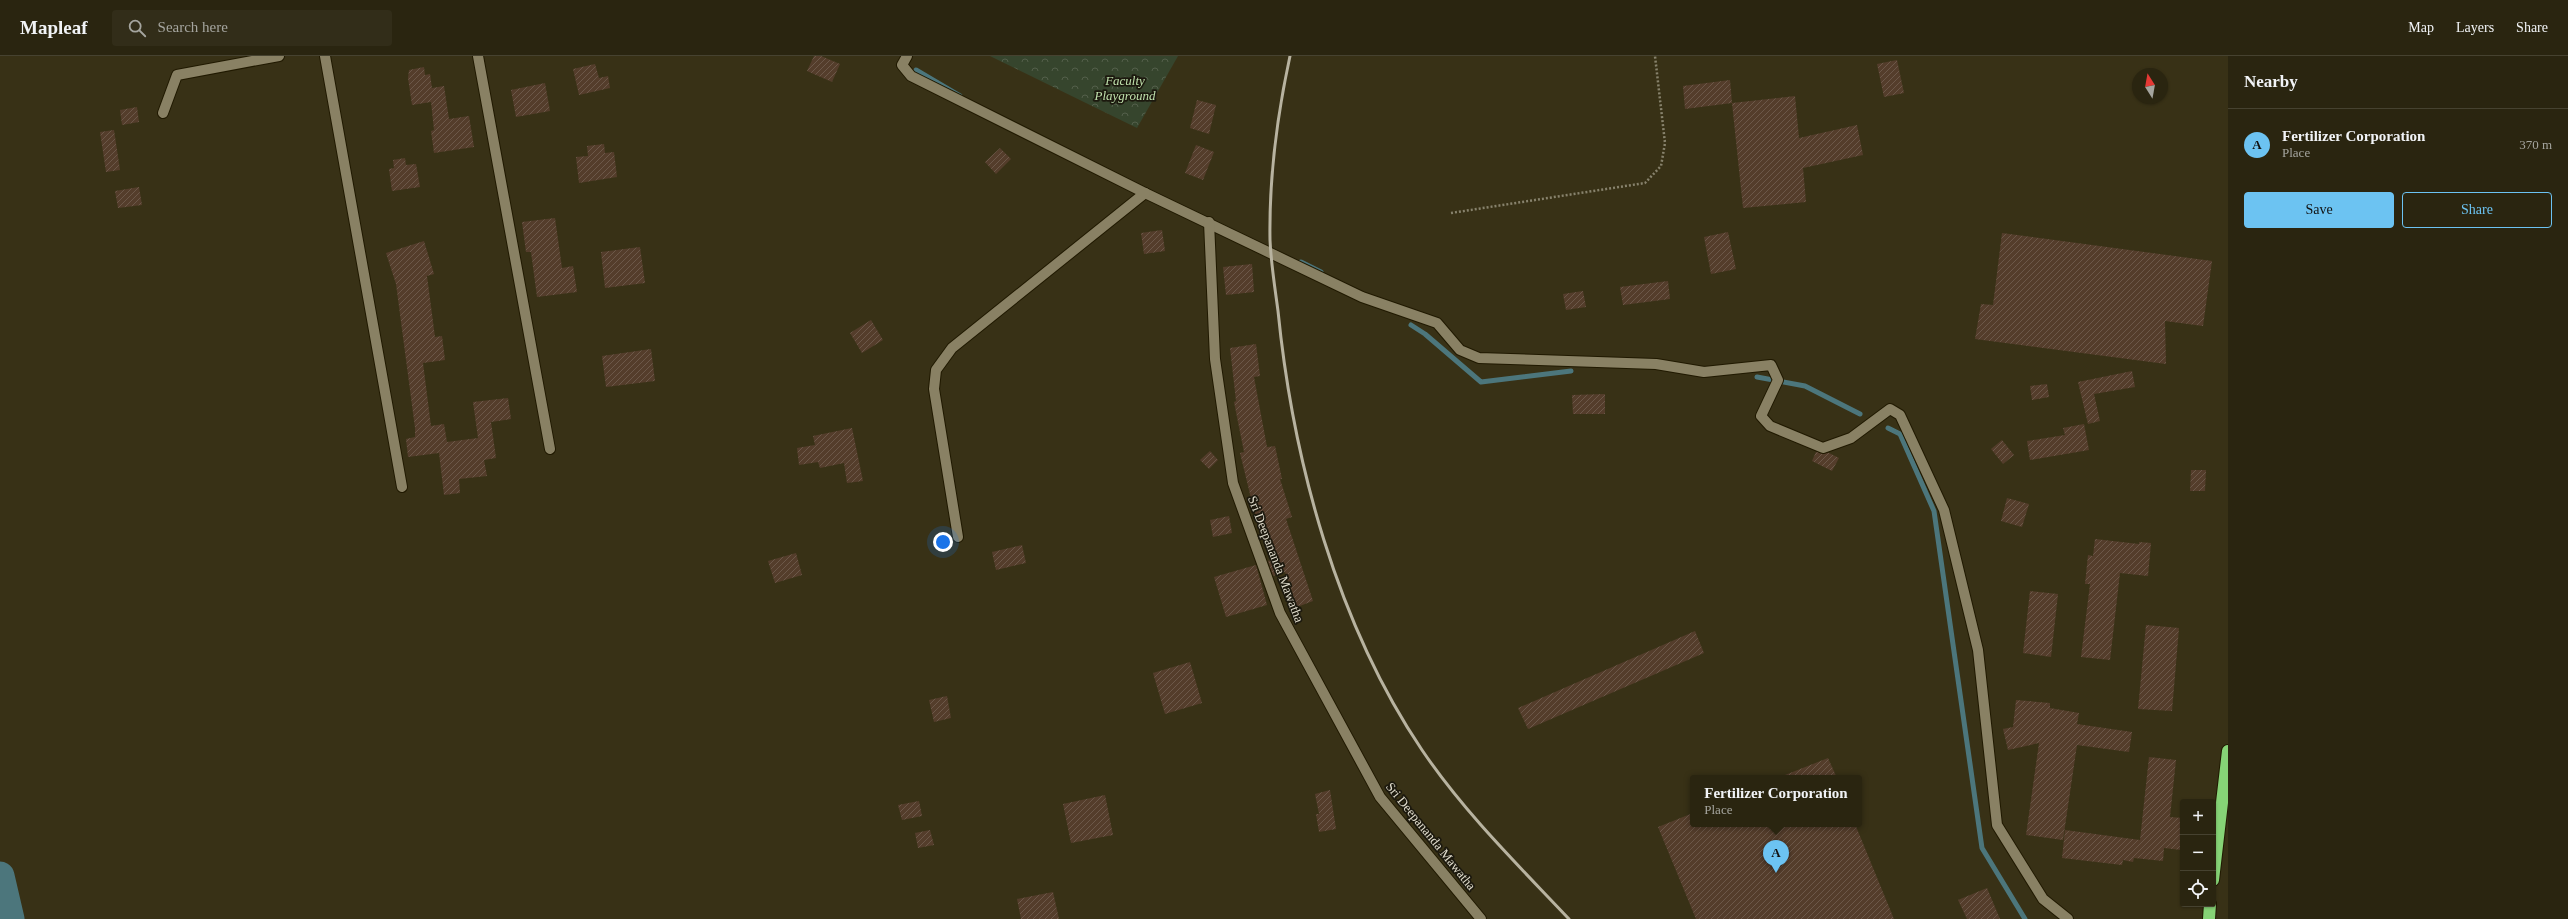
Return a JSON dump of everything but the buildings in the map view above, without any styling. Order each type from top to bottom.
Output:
[{"type":"highway","points":[[2214,871],[2228,751]]},
{"type":"highway","points":[[2208,919],[2210,907]]},
{"type":"street","points":[[163,113],[177,75],[279,56]]},
{"type":"street","points":[[325,56],[402,487]]},
{"type":"street","points":[[478,56],[550,449]]},
{"type":"street","points":[[907,56],[902,65],[911,76],[1145,193],[1209,222],[1362,297],[1437,323],[1460,350],[1479,358],[1656,364],[1704,372],[1771,365],[1778,380],[1761,416],[1770,426],[1823,448],[1851,438],[1890,409],[1900,415],[1944,510],[1978,650],[1997,825],[2043,899],[2068,919]]},
{"type":"street","points":[[958,537],[934,390],[936,370],[952,348],[1145,193]]},
{"type":"street","name":"Sri Deepananda Mawatha","points":[[1209,222],[1215,359],[1233,483],[1280,613],[1380,798],[1481,919]]},
{"type":"path","points":[[1451,213],[1645,183],[1661,166],[1665,143],[1655,56]]},
{"type":"green space","name":"Faculty Playground","points":[[990,56],[1178,56],[1137,128]]},
{"type":"waterway","points":[[916,70],[960,96]]},
{"type":"waterway","points":[[1301,262],[1321,272]]},
{"type":"waterway","points":[[1411,325],[1425,334],[1481,382],[1571,371]]},
{"type":"waterway","points":[[1757,377],[1805,386],[1860,414]]},
{"type":"waterway","points":[[1888,428],[1900,434],[1934,511],[1982,848],[2025,919]]},
{"type":"waterway","points":[[0,876],[10,919]]},
{"type":"railway","points":[[1290,56],[1281,101],[1272,170],[1270,240],[1273,276],[1285,368],[1295,425],[1308,483],[1324,540],[1343,595],[1366,649],[1392,701],[1422,750],[1438,773],[1474,816],[1511,858],[1569,919]]},
{"type":"place","name":"Fertilizer Corporation","points":[[1776,873]]}]
